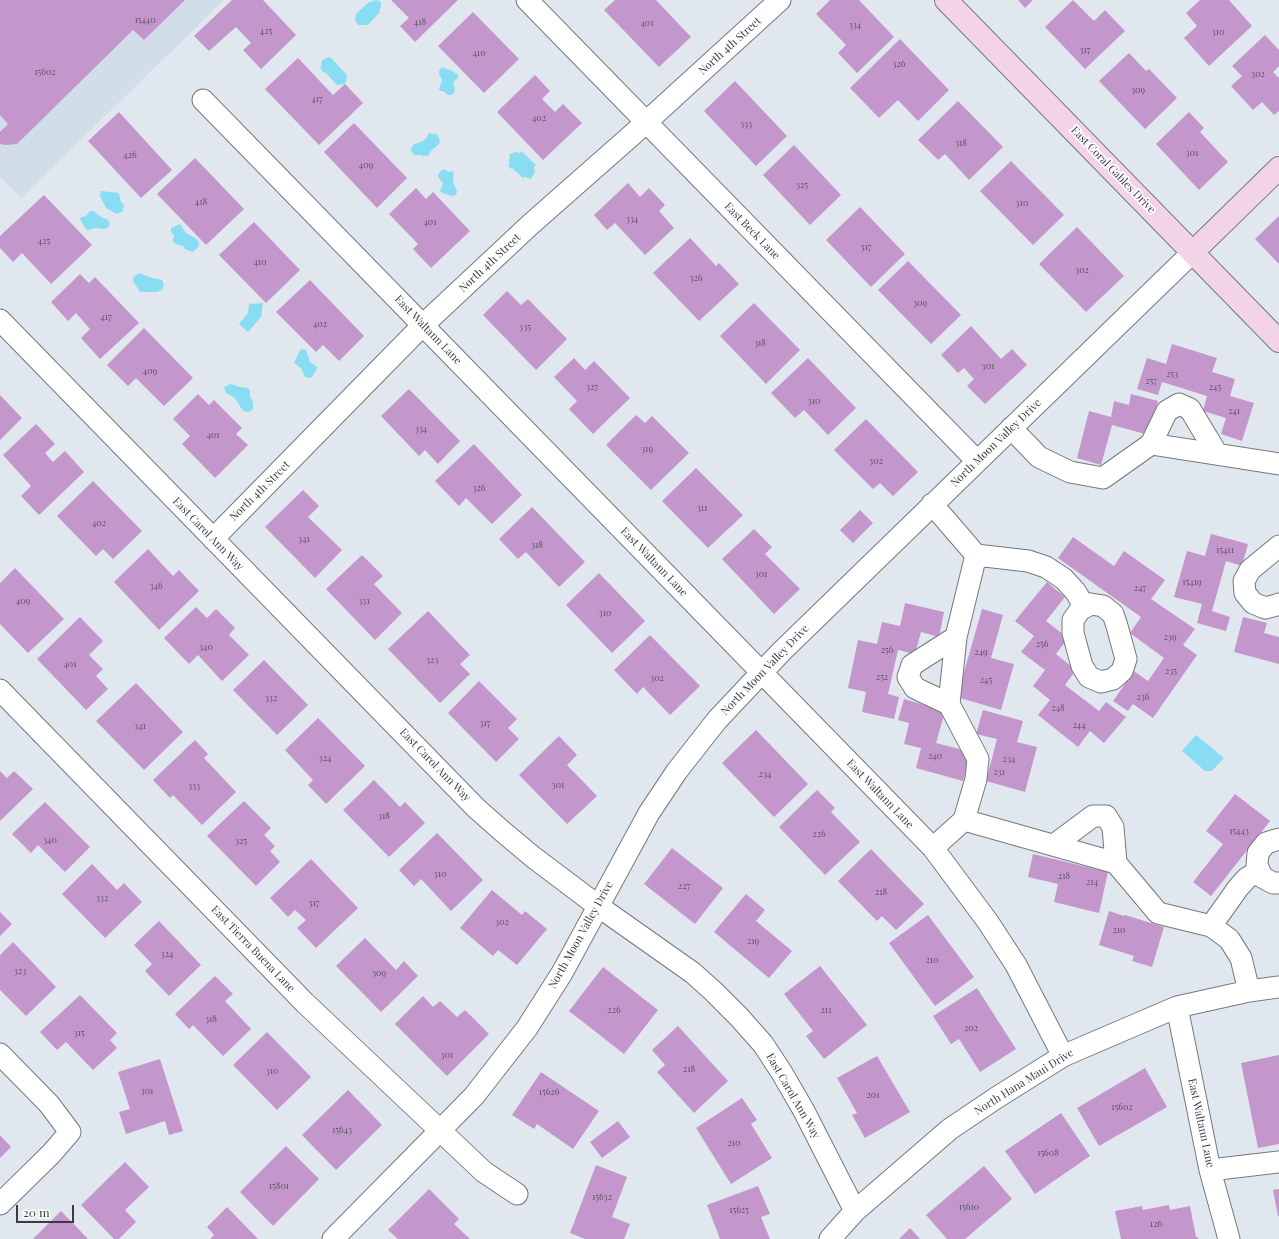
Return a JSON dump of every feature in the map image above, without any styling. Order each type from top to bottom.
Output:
[{"type":"street","name":"East Beck Lane","points":[[527,0],[977,461]]},
{"type":"street","name":"North 4th Street","points":[[213,539],[423,325],[531,224],[780,0]]},
{"type":"street","name":"East Coral Gables Drive","points":[[946,0],[1279,341]]},
{"type":"street","name":"East Waltann Lane","points":[[203,100],[761,673],[934,848],[988,922],[1016,965],[1063,1056]]},
{"type":"street","name":"North Moon Valley Drive","points":[[333,1239],[474,1096],[526,1028],[562,973],[649,813],[677,771],[717,720],[761,673],[932,504],[1279,168]]},
{"type":"street","name":"East Carol Ann Way","points":[[0,320],[476,808],[533,857],[598,906],[692,973],[714,991],[762,1044],[782,1073],[804,1111],[855,1211]]},
{"type":"street","points":[[1011,428],[1039,457],[1070,472],[1103,478],[1151,444],[1167,411],[1179,404],[1190,409],[1217,454]]},
{"type":"street","points":[[1151,444],[1279,464]]},
{"type":"street","points":[[932,504],[976,555],[1028,561],[1046,567],[1070,585],[1085,606]]},
{"type":"street","points":[[1279,546],[1250,570],[1244,581],[1245,593],[1253,604],[1265,608],[1279,604]]},
{"type":"street","points":[[934,848],[964,820],[976,779],[978,759],[949,704],[956,637],[976,555]]},
{"type":"street","points":[[949,704],[915,688],[908,677],[912,665],[956,637]]},
{"type":"street","name":"East Tierra Buena Lane","points":[[0,690],[305,1003],[484,1172],[517,1194]]},
{"type":"street","points":[[1054,845],[1093,816],[1106,816],[1113,827],[1116,863]]},
{"type":"street","points":[[964,820],[1116,863],[1158,913],[1211,926],[1229,939],[1241,958],[1249,990]]},
{"type":"street","points":[[1279,839],[1266,843],[1258,853],[1256,866],[1262,877],[1273,883],[1279,883]]},
{"type":"street","points":[[1211,926],[1238,888],[1247,878],[1259,871]]},
{"type":"street","name":"North Hana Maui Drive","points":[[830,1239],[855,1211],[950,1129],[1063,1056],[1177,1007],[1249,990],[1279,987]]},
{"type":"street","name":"East Waltann Lane","points":[[1177,1007],[1210,1170],[1229,1239]]},
{"type":"street","points":[[0,1054],[49,1104],[70,1132],[52,1154],[0,1204]]},
{"type":"street","points":[[1210,1170],[1279,1162]]},
{"type":"shaded area","points":[[0,0],[224,0],[21,198],[0,177]]},
{"type":"water","points":[[376,0],[381,3],[379,10],[380,12],[368,25],[358,25],[355,20],[356,14],[369,2]]},
{"type":"water","points":[[330,57],[347,75],[346,82],[344,84],[337,85],[325,72],[324,73],[322,71],[320,67],[322,65],[321,62]]},
{"type":"water","points":[[442,67],[458,75],[458,78],[455,80],[453,85],[455,88],[452,95],[448,95],[439,89],[442,80],[439,71]]},
{"type":"water","points":[[429,133],[438,135],[440,142],[438,145],[428,156],[414,155],[411,150],[414,144],[425,140]]},
{"type":"water","points":[[521,151],[536,165],[534,167],[535,172],[531,179],[523,178],[508,166],[510,163],[510,154],[516,152],[519,153]]},
{"type":"water","points":[[443,169],[454,173],[453,182],[457,191],[456,195],[453,196],[440,191],[443,183],[438,177],[438,174]]},
{"type":"water","points":[[101,191],[119,193],[121,202],[124,205],[123,211],[117,214],[106,208],[100,196]]},
{"type":"water","points":[[90,211],[93,211],[107,219],[110,223],[108,228],[86,229],[80,219],[81,217],[86,216]]},
{"type":"water","points":[[180,224],[186,233],[198,240],[198,247],[193,252],[185,249],[183,246],[175,244],[173,241],[174,235],[171,232],[171,228]]},
{"type":"water","points":[[140,273],[162,280],[164,285],[162,290],[157,292],[140,292],[133,281],[134,276]]},
{"type":"water","points":[[263,303],[261,317],[248,332],[239,324],[248,313],[249,304]]},
{"type":"water","points":[[300,350],[306,350],[310,362],[317,367],[311,378],[305,377],[301,368],[294,363]]},
{"type":"water","points":[[231,384],[248,388],[250,390],[250,397],[253,402],[253,409],[251,411],[244,411],[235,398],[226,393],[224,387]]},
{"type":"water","points":[[1196,735],[1224,758],[1212,771],[1205,771],[1182,751]]},
{"type":"building","points":[[0,0],[185,0],[144,40],[133,30],[17,144],[5,145],[0,144],[0,132],[8,124],[0,115]]},
{"type":"building","points":[[232,0],[263,0],[296,35],[261,69],[243,50],[251,43],[236,27],[209,51],[194,36]]},
{"type":"building","points":[[391,0],[458,0],[415,42],[400,26],[409,18]]},
{"type":"building","points":[[615,0],[656,0],[691,37],[659,67],[604,10]]},
{"type":"building","points":[[830,0],[859,0],[894,37],[857,73],[838,53],[846,45],[816,14]]},
{"type":"building","points":[[1018,0],[1033,0],[1025,8]]},
{"type":"building","points":[[1073,0],[1094,21],[1105,10],[1125,31],[1085,69],[1045,27]]},
{"type":"building","points":[[1200,0],[1229,0],[1252,26],[1209,66],[1184,38],[1197,26],[1186,13]]},
{"type":"building","points":[[473,12],[519,59],[484,93],[438,46]]},
{"type":"building","points":[[1265,35],[1279,50],[1279,66],[1273,72],[1279,78],[1279,111],[1274,115],[1262,102],[1253,110],[1231,86],[1242,76],[1232,66]]},
{"type":"building","points":[[900,39],[949,90],[918,121],[898,100],[879,118],[850,88]]},
{"type":"building","points":[[1129,53],[1146,71],[1149,69],[1177,98],[1145,129],[1099,81]]},
{"type":"building","points":[[298,58],[333,95],[345,84],[363,103],[319,145],[265,89]]},
{"type":"building","points":[[535,75],[550,91],[542,99],[555,112],[563,104],[582,123],[543,160],[497,112]]},
{"type":"building","points":[[735,81],[787,136],[756,166],[704,111]]},
{"type":"building","points":[[958,101],[1003,147],[969,180],[945,154],[938,160],[918,140]]},
{"type":"building","points":[[119,112],[172,170],[141,198],[88,141]]},
{"type":"building","points":[[1189,112],[1204,128],[1200,132],[1228,162],[1199,190],[1156,144]]},
{"type":"building","points":[[354,123],[407,178],[377,208],[324,152]]},
{"type":"building","points":[[794,145],[841,195],[810,225],[763,175]]},
{"type":"building","points":[[195,158],[244,209],[206,245],[157,194]]},
{"type":"building","points":[[1011,161],[1064,215],[1033,245],[980,191]]},
{"type":"building","points":[[628,183],[640,197],[649,188],[665,205],[659,211],[674,228],[645,255],[615,223],[607,230],[594,215]]},
{"type":"building","points":[[416,188],[426,199],[433,192],[470,231],[431,268],[413,249],[418,244],[389,214]]},
{"type":"building","points":[[44,195],[92,245],[51,284],[22,253],[13,262],[0,248],[0,236]]},
{"type":"building","points":[[860,207],[905,254],[871,287],[826,240]]},
{"type":"building","points":[[1279,216],[1279,264],[1255,239]]},
{"type":"building","points":[[254,222],[300,270],[266,303],[219,255]]},
{"type":"building","points":[[1077,227],[1124,276],[1086,312],[1039,264]]},
{"type":"building","points":[[690,238],[716,266],[719,263],[739,284],[699,321],[653,273]]},
{"type":"building","points":[[908,261],[961,315],[931,344],[878,290]]},
{"type":"building","points":[[80,274],[89,283],[95,277],[139,323],[100,359],[81,338],[90,329],[76,313],[68,321],[51,302]]},
{"type":"building","points":[[310,280],[364,336],[339,361],[323,345],[316,352],[276,312]]},
{"type":"building","points":[[507,291],[521,305],[528,299],[567,339],[536,370],[483,315]]},
{"type":"building","points":[[754,303],[800,350],[766,384],[720,336]]},
{"type":"building","points":[[971,326],[1001,359],[1012,349],[1027,365],[985,404],[967,386],[974,379],[964,368],[958,373],[941,355]]},
{"type":"building","points":[[144,328],[193,378],[164,406],[136,378],[128,386],[107,365]]},
{"type":"building","points":[[1172,344],[1217,358],[1212,372],[1235,379],[1230,396],[1254,403],[1242,441],[1221,434],[1226,418],[1203,411],[1207,396],[1162,382],[1158,395],[1137,389],[1147,358],[1166,364]]},
{"type":"building","points":[[574,358],[585,370],[594,361],[630,398],[593,434],[569,409],[577,401],[554,377]]},
{"type":"building","points":[[808,358],[856,408],[828,435],[804,410],[795,418],[771,393]]},
{"type":"building","points":[[409,389],[460,441],[438,464],[425,450],[419,456],[381,416]]},
{"type":"building","points":[[198,394],[209,405],[214,400],[242,428],[236,434],[248,445],[215,478],[182,444],[190,436],[173,419]]},
{"type":"building","points":[[1131,394],[1158,401],[1149,435],[1112,425],[1101,465],[1077,458],[1089,411],[1111,417],[1114,401],[1129,405]]},
{"type":"building","points":[[0,395],[22,418],[0,440]]},
{"type":"building","points":[[636,415],[645,423],[652,416],[689,453],[651,490],[606,445]]},
{"type":"building","points":[[866,419],[918,472],[893,496],[880,483],[873,489],[834,450]]},
{"type":"building","points":[[36,424],[55,444],[45,453],[53,462],[65,451],[84,472],[39,515],[21,496],[31,486],[3,455]]},
{"type":"building","points":[[474,444],[522,495],[492,524],[466,498],[459,506],[435,481]]},
{"type":"building","points":[[696,468],[743,515],[708,548],[662,501]]},
{"type":"building","points":[[93,481],[142,531],[113,559],[103,549],[96,556],[57,516]]},
{"type":"building","points":[[303,490],[319,506],[308,517],[342,550],[315,578],[265,527]]},
{"type":"building","points":[[532,507],[585,562],[559,587],[526,552],[518,559],[499,539]]},
{"type":"building","points":[[860,510],[873,523],[853,543],[840,530]]},
{"type":"building","points":[[754,529],[772,547],[765,554],[800,589],[774,614],[722,559]]},
{"type":"building","points":[[1211,534],[1248,544],[1242,566],[1226,561],[1212,611],[1230,617],[1226,631],[1197,623],[1202,604],[1174,597],[1187,551],[1205,556]]},
{"type":"building","points":[[1073,537],[1114,566],[1124,551],[1165,580],[1151,599],[1195,629],[1183,645],[1197,655],[1153,718],[1133,704],[1128,711],[1113,701],[1134,671],[1148,681],[1164,658],[1130,633],[1141,617],[1058,558]]},
{"type":"building","points":[[148,549],[173,576],[179,570],[199,591],[159,630],[114,582]]},
{"type":"building","points":[[362,555],[383,576],[374,584],[402,613],[375,640],[326,589]]},
{"type":"building","points":[[15,568],[64,619],[28,653],[0,624],[0,583]]},
{"type":"building","points":[[599,573],[645,621],[612,653],[566,605]]},
{"type":"building","points":[[1047,582],[1065,597],[1046,621],[1068,638],[1056,654],[1076,670],[1065,685],[1099,711],[1106,702],[1126,717],[1104,743],[1090,731],[1078,747],[1038,715],[1050,700],[1033,686],[1045,670],[1021,652],[1034,636],[1015,621]]},
{"type":"building","points":[[905,603],[944,612],[939,637],[921,632],[915,654],[898,650],[888,694],[899,697],[894,719],[862,712],[866,692],[848,688],[858,640],[877,644],[882,622],[900,626]]},
{"type":"building","points":[[196,607],[207,618],[216,609],[235,628],[229,635],[249,655],[222,681],[198,655],[189,664],[164,638]]},
{"type":"building","points":[[982,609],[1003,615],[991,658],[1014,664],[1001,710],[957,697]]},
{"type":"building","points":[[428,611],[470,655],[460,664],[470,674],[440,703],[388,649]]},
{"type":"building","points":[[80,617],[103,641],[89,655],[103,669],[96,676],[108,689],[86,710],[37,659]]},
{"type":"building","points":[[1243,617],[1267,623],[1264,633],[1279,637],[1279,664],[1234,652]]},
{"type":"building","points":[[650,635],[700,686],[670,715],[643,687],[637,694],[614,670]]},
{"type":"building","points":[[264,660],[308,705],[277,735],[233,690]]},
{"type":"building","points":[[479,681],[517,719],[508,728],[519,739],[496,762],[448,713]]},
{"type":"building","points":[[136,683],[183,732],[144,770],[96,721]]},
{"type":"building","points":[[904,699],[945,711],[936,743],[971,752],[963,781],[916,768],[921,748],[904,744],[909,723],[898,720]]},
{"type":"building","points":[[983,710],[1023,721],[1017,742],[1037,747],[1025,792],[986,781],[997,739],[976,734]]},
{"type":"building","points":[[318,718],[365,766],[326,804],[308,785],[313,780],[285,750]]},
{"type":"building","points":[[756,730],[808,784],[774,817],[722,763]]},
{"type":"building","points":[[559,736],[577,755],[567,765],[597,796],[567,824],[519,775]]},
{"type":"building","points":[[195,740],[208,754],[204,758],[236,792],[202,825],[173,795],[170,798],[153,780]]},
{"type":"building","points":[[0,771],[7,778],[14,771],[33,789],[0,821]]},
{"type":"building","points":[[374,780],[400,807],[405,802],[425,823],[389,857],[343,810]]},
{"type":"building","points":[[817,790],[835,808],[831,812],[860,842],[825,875],[779,827]]},
{"type":"building","points":[[1235,794],[1270,821],[1211,896],[1193,882],[1223,844],[1206,831]]},
{"type":"building","points":[[244,801],[271,828],[264,835],[275,846],[270,851],[280,862],[256,886],[207,836]]},
{"type":"building","points":[[45,802],[90,847],[65,872],[38,845],[31,853],[12,834]]},
{"type":"building","points":[[437,833],[483,880],[451,911],[421,879],[414,886],[399,870]]},
{"type":"building","points":[[672,848],[723,888],[695,924],[644,884]]},
{"type":"building","points":[[871,849],[924,904],[896,930],[882,916],[877,921],[838,881]]},
{"type":"building","points":[[1033,854],[1108,872],[1099,913],[1054,902],[1058,884],[1028,877]]},
{"type":"building","points":[[311,859],[358,908],[316,948],[297,928],[306,920],[295,910],[288,917],[270,898]]},
{"type":"building","points":[[92,864],[117,890],[124,883],[142,902],[105,938],[62,894]]},
{"type":"building","points":[[492,890],[522,915],[525,911],[547,929],[517,965],[498,950],[493,956],[460,928]]},
{"type":"building","points":[[746,894],[765,910],[756,921],[792,951],[769,978],[714,932]]},
{"type":"building","points":[[1109,911],[1164,927],[1152,967],[1132,961],[1134,956],[1099,945]]},
{"type":"building","points":[[0,912],[12,924],[0,936]]},
{"type":"building","points":[[928,915],[974,977],[935,1006],[889,943]]},
{"type":"building","points":[[159,921],[201,965],[169,996],[145,971],[152,964],[134,945]]},
{"type":"building","points":[[365,938],[396,970],[404,961],[418,976],[381,1012],[336,966]]},
{"type":"building","points":[[13,942],[56,987],[26,1016],[0,990],[0,955]]},
{"type":"building","points":[[820,966],[867,1025],[824,1059],[806,1036],[813,1031],[784,994]]},
{"type":"building","points":[[603,967],[658,1010],[624,1054],[569,1011]]},
{"type":"building","points":[[215,976],[233,994],[225,1001],[251,1029],[223,1056],[193,1025],[189,1029],[175,1014]]},
{"type":"building","points":[[977,988],[1016,1049],[980,1072],[959,1039],[951,1044],[933,1016]]},
{"type":"building","points":[[80,995],[117,1033],[110,1040],[117,1048],[93,1070],[66,1042],[57,1050],[40,1032]]},
{"type":"building","points":[[423,996],[433,1007],[440,1001],[457,1017],[465,1010],[489,1034],[447,1076],[395,1024]]},
{"type":"building","points":[[678,1026],[728,1081],[694,1113],[657,1072],[665,1065],[652,1050]]},
{"type":"building","points":[[267,1032],[311,1077],[277,1110],[233,1065]]},
{"type":"building","points":[[1279,1055],[1279,1144],[1258,1148],[1241,1063]]},
{"type":"building","points":[[877,1056],[910,1112],[865,1138],[852,1115],[857,1113],[837,1078]]},
{"type":"building","points":[[160,1059],[183,1131],[169,1135],[165,1121],[126,1134],[119,1112],[130,1109],[118,1072]]},
{"type":"building","points":[[1145,1068],[1167,1107],[1099,1146],[1077,1108]]},
{"type":"building","points":[[541,1072],[599,1111],[573,1149],[537,1124],[534,1129],[512,1115]]},
{"type":"building","points":[[348,1090],[382,1125],[336,1170],[302,1135]]},
{"type":"building","points":[[742,1098],[757,1120],[751,1124],[772,1158],[731,1184],[696,1128]]},
{"type":"building","points":[[1061,1113],[1090,1156],[1035,1194],[1005,1151]]},
{"type":"building","points":[[618,1121],[630,1137],[602,1158],[590,1142]]},
{"type":"building","points":[[0,1135],[11,1147],[0,1158]]},
{"type":"building","points":[[286,1146],[319,1179],[273,1226],[240,1192]]},
{"type":"building","points":[[125,1162],[149,1187],[125,1210],[136,1222],[119,1239],[114,1239],[81,1205]]},
{"type":"building","points":[[596,1165],[627,1177],[612,1217],[630,1224],[624,1239],[585,1239],[570,1233]]},
{"type":"building","points":[[984,1166],[1012,1199],[965,1239],[947,1239],[926,1215]]},
{"type":"building","points":[[758,1186],[770,1214],[761,1217],[770,1239],[720,1239],[707,1205]]},
{"type":"building","points":[[429,1189],[459,1219],[454,1224],[470,1239],[398,1239],[388,1230]]},
{"type":"building","points":[[1279,1189],[1279,1216],[1278,1216],[1273,1190]]},
{"type":"building","points":[[1169,1205],[1170,1210],[1190,1206],[1196,1237],[1198,1237],[1198,1239],[1121,1239],[1115,1211],[1142,1206],[1143,1210]]},
{"type":"building","points":[[227,1207],[258,1239],[210,1239],[214,1235],[207,1227]]},
{"type":"building","points":[[61,1211],[88,1239],[33,1239]]},
{"type":"building","points":[[910,1228],[920,1239],[899,1239]]}]
